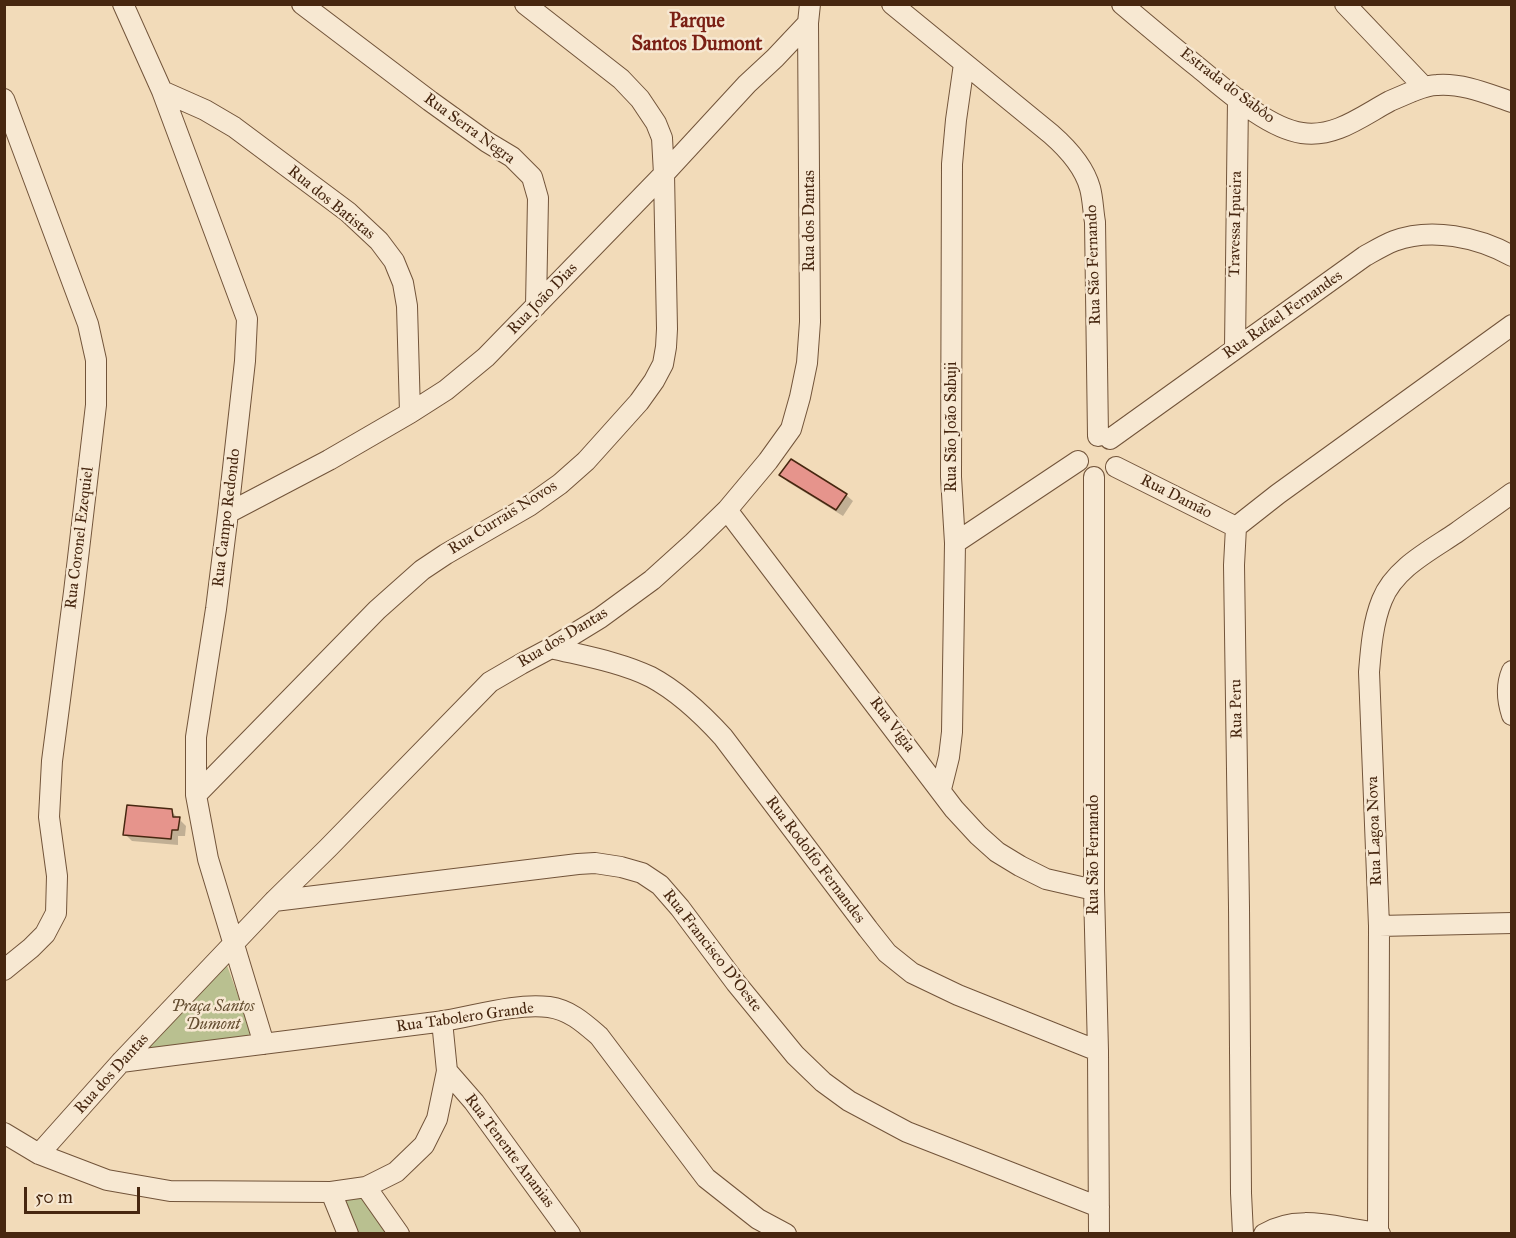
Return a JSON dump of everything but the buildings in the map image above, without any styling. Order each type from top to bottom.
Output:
[{"type":"street","name":"Rua Campo Redondo","points":[[123,4],[162,91],[247,319],[245,361],[228,513],[196,737],[196,795],[208,859],[264,1044]]},
{"type":"street","name":"Rua Serra Negra","points":[[302,4],[458,122],[512,157],[532,177],[538,198],[536,306]]},
{"type":"street","name":"Rua Currais Novos","points":[[196,795],[377,610],[422,570],[529,506],[560,484],[586,461],[639,402],[663,364],[667,329],[662,138],[656,123],[640,99],[621,79],[525,4]]},
{"type":"street","name":"Rua São Fernando","points":[[892,4],[1051,134],[1068,150],[1083,171],[1090,187],[1095,222],[1104,437]]},
{"type":"street","name":"Estrada do Sabôo","points":[[1122,4],[1238,99],[1281,126],[1300,133],[1315,134],[1332,131],[1360,120],[1390,101],[1424,87],[1436,85],[1453,85],[1477,90],[1512,102]]},
{"type":"street","points":[[1345,4],[1424,87]]},
{"type":"street","name":"Rua João Dias","points":[[228,513],[329,460],[410,413],[446,390],[486,357],[664,174],[747,84],[775,58],[809,14]]},
{"type":"street","name":"Rua dos Dantas","points":[[39,1154],[121,1062],[274,901],[490,682],[600,618],[652,580],[727,510],[791,429],[807,363],[810,322],[809,14]]},
{"type":"street","name":"Rua São João Sabuji","points":[[941,789],[952,732],[955,543],[951,477],[952,164],[964,64]]},
{"type":"street","name":"Rua dos Batistas","points":[[162,91],[205,110],[234,127],[348,212],[380,241],[394,261],[403,283],[407,306],[410,413]]},
{"type":"street","name":"Rua Coronel Ezequiel","points":[[4,99],[88,324],[96,360],[96,405],[52,761],[49,817],[57,876],[56,913],[45,934],[4,970]]},
{"type":"street","name":"Travessa Ipueira","points":[[1235,348],[1238,99]]},
{"type":"street","name":"Rua Rafael Fernandes","points":[[1104,437],[1365,256],[1394,241],[1417,235],[1473,239],[1495,246],[1512,256]]},
{"type":"street","points":[[1236,527],[1278,494],[1512,325]]},
{"type":"street","points":[[1092,436],[1104,437],[1115,444],[1119,457],[1116,467],[1108,474],[1094,477],[1084,471],[1078,461],[1078,455],[1082,443],[1092,436]]},
{"type":"street","points":[[955,543],[1078,461]]},
{"type":"street","name":"Rua Damão","points":[[1116,467],[1236,527]]},
{"type":"street","name":"Rua São Fernando","points":[[1094,477],[1094,890],[1099,1233]]},
{"type":"street","name":"Rua Lagoa Nova","points":[[1379,1233],[1379,926],[1369,672],[1371,646],[1382,598],[1395,579],[1418,559],[1512,493]]},
{"type":"street","name":"Rua Vigia","points":[[727,510],[954,809],[978,835],[997,852],[1046,879],[1094,890]]},
{"type":"street","name":"Rua Peru","points":[[1236,527],[1234,565],[1243,1233]]},
{"type":"street","name":"Rua Rodolfo Fernandes","points":[[551,648],[622,666],[650,677],[673,691],[699,712],[723,737],[887,953],[912,973],[1098,1051]]},
{"type":"street","points":[[1512,671],[1507,689],[1512,715]]},
{"type":"street","name":"Rua Francisco D'Oeste","points":[[274,901],[578,864],[595,863],[642,873],[660,885],[680,908],[736,983],[795,1054],[823,1082],[849,1101],[907,1132],[1099,1207]]},
{"type":"street","points":[[1379,926],[1512,923]]},
{"type":"street","name":"Rua Tabolero Grande","points":[[121,1062],[442,1022],[512,1008],[549,1007],[565,1011],[599,1036],[706,1178],[758,1219],[786,1233]]},
{"type":"street","points":[[437,1119],[447,1071],[442,1022]]},
{"type":"street","name":"Rua Tenente Ananias","points":[[447,1071],[474,1102],[570,1233]]},
{"type":"street","points":[[4,1133],[39,1154],[107,1180],[170,1191],[331,1192],[366,1187],[396,1172],[423,1145],[437,1119],[448,1107],[474,1102]]},
{"type":"street","points":[[366,1187],[399,1233]]},
{"type":"street","points":[[331,1192],[348,1233]]},
{"type":"street","points":[[1264,1233],[1273,1228],[1294,1223],[1318,1223],[1379,1233]]},
{"type":"green space","name":"Praça Santos Dumont","points":[[225,960],[254,1039],[133,1055]]},
{"type":"green space","points":[[364,1194],[390,1233],[356,1233],[338,1198]]},
{"type":"district","name":"Parque Santos Dumont","points":[[697,34]]}]
